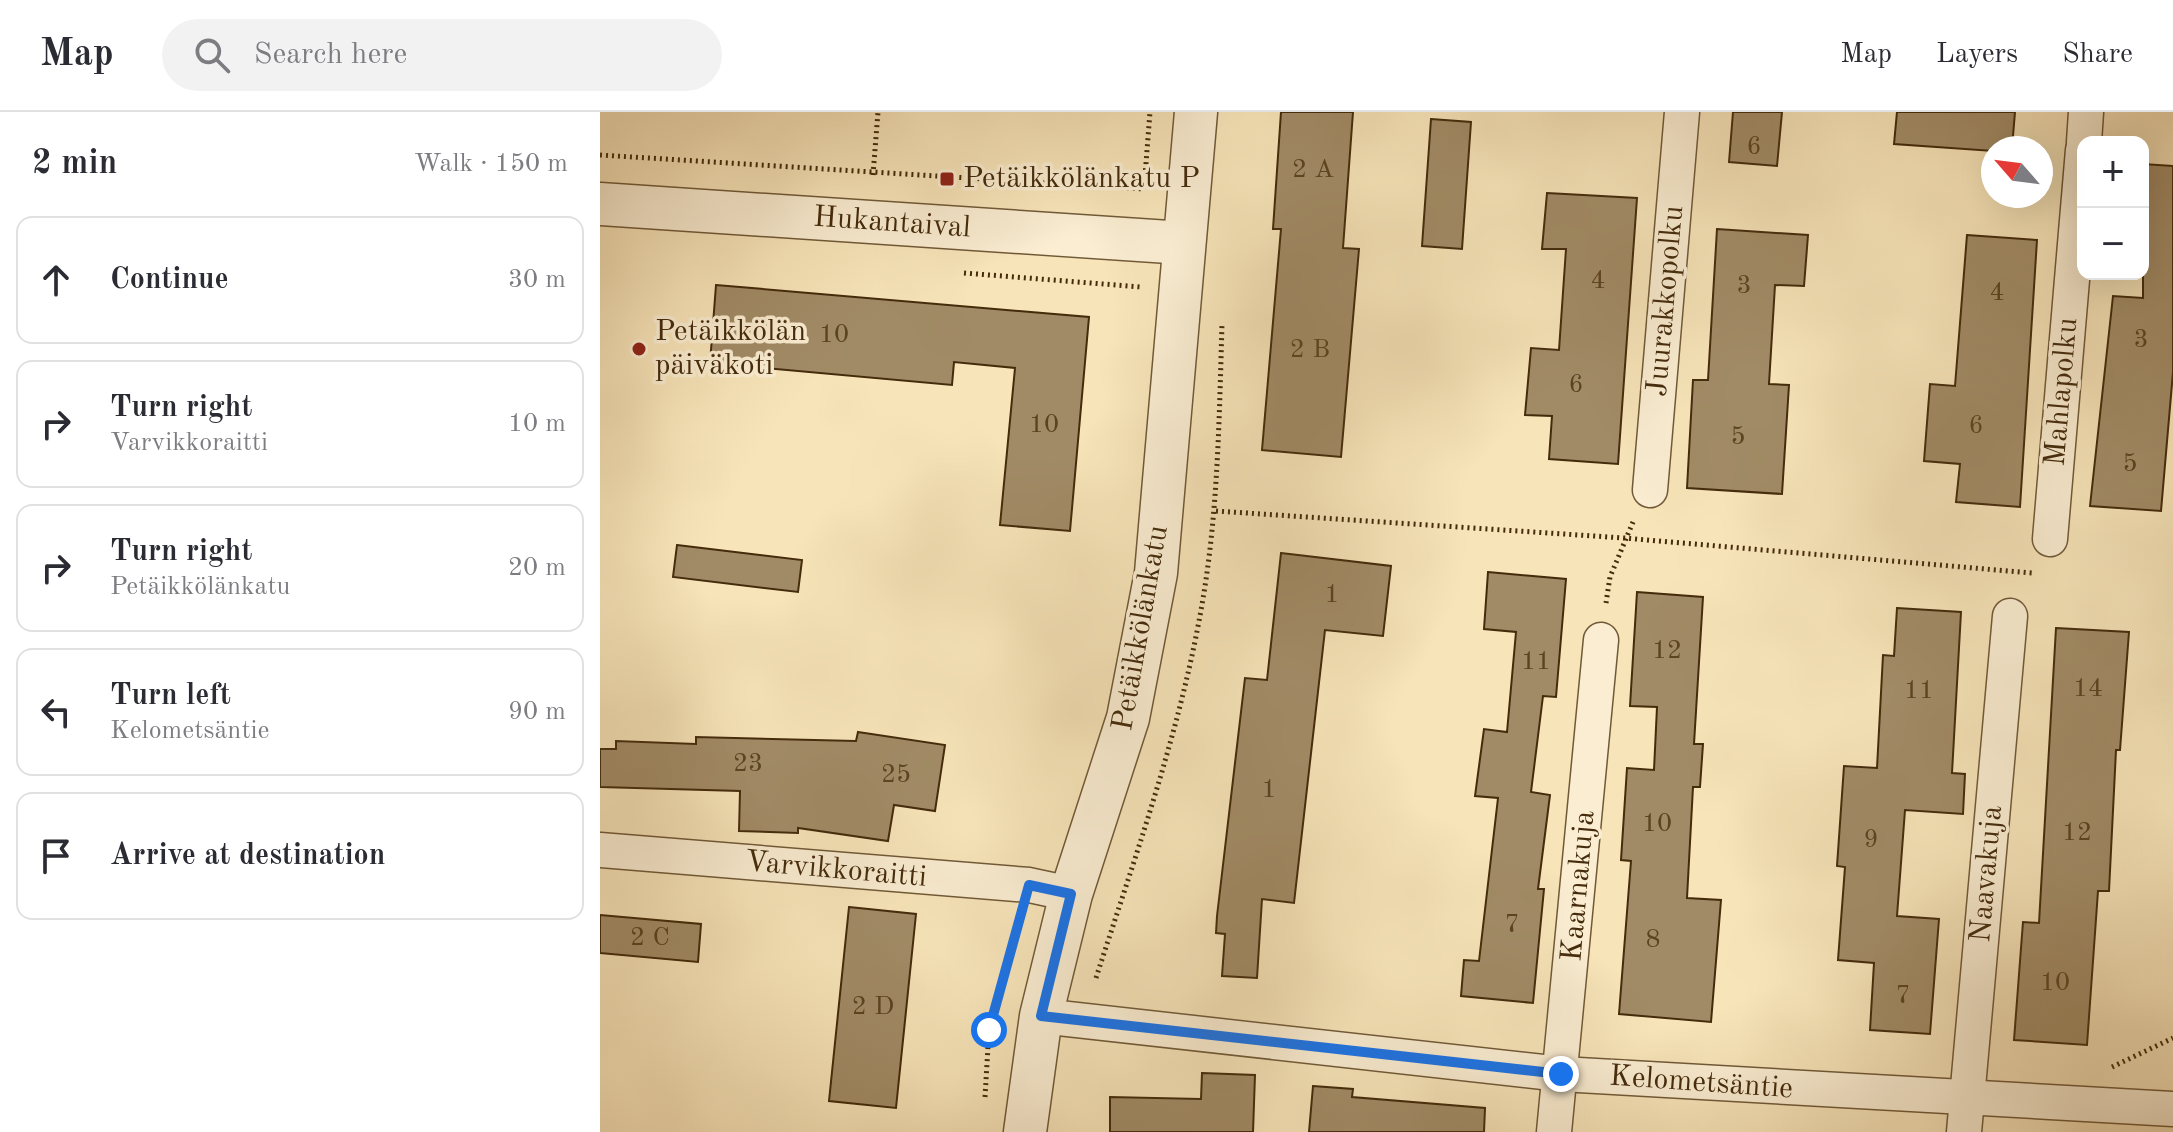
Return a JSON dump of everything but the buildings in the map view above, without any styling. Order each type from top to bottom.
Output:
[{"type":"street","name":"Petäikkölänkatu","points":[[1025,1132],[1041,1016],[1071,894],[1128,718],[1156,573],[1196,112]]},
{"type":"street","name":"Juurakkopolku","points":[[1650,490],[1682,112]]},
{"type":"street","points":[[2084,136],[2086,112]]},
{"type":"street","name":"Hukantaival","points":[[600,204],[1184,243]]},
{"type":"street","name":"Mahlapolku","points":[[2050,539],[2078,208]]},
{"type":"street","name":"Naavakuja","points":[[1965,1116],[2010,616]]},
{"type":"street","name":"Kaarnakuja","points":[[1554,1132],[1601,640]]},
{"type":"street","name":"Varvikkoraitti","points":[[600,850],[1029,885],[1071,894]]},
{"type":"street","name":"Kelometsäntie","points":[[1041,1016],[1965,1116],[2173,1109]]},
{"type":"path","points":[[873,175],[878,112]]},
{"type":"path","points":[[600,155],[873,175],[1144,189],[1150,112]]},
{"type":"path","points":[[1137,302],[1138,287]]},
{"type":"path","points":[[1601,640],[1610,577],[1624,538],[1650,490]]},
{"type":"path","points":[[1216,511],[1624,538],[2032,573]]},
{"type":"path","points":[[2010,616],[2050,539]]},
{"type":"path","points":[[984,1103],[989,1030],[1029,885]]},
{"type":"place","name":"Petäikkölänkatu P","points":[[947,179]]},
{"type":"place","name":"Petäikkölän päiväkoti","points":[[639,349]]},
{"type":"route","points":[[989,1030],[1029,885],[1071,894],[1041,1016],[1077,1023],[1561,1074]]}]
